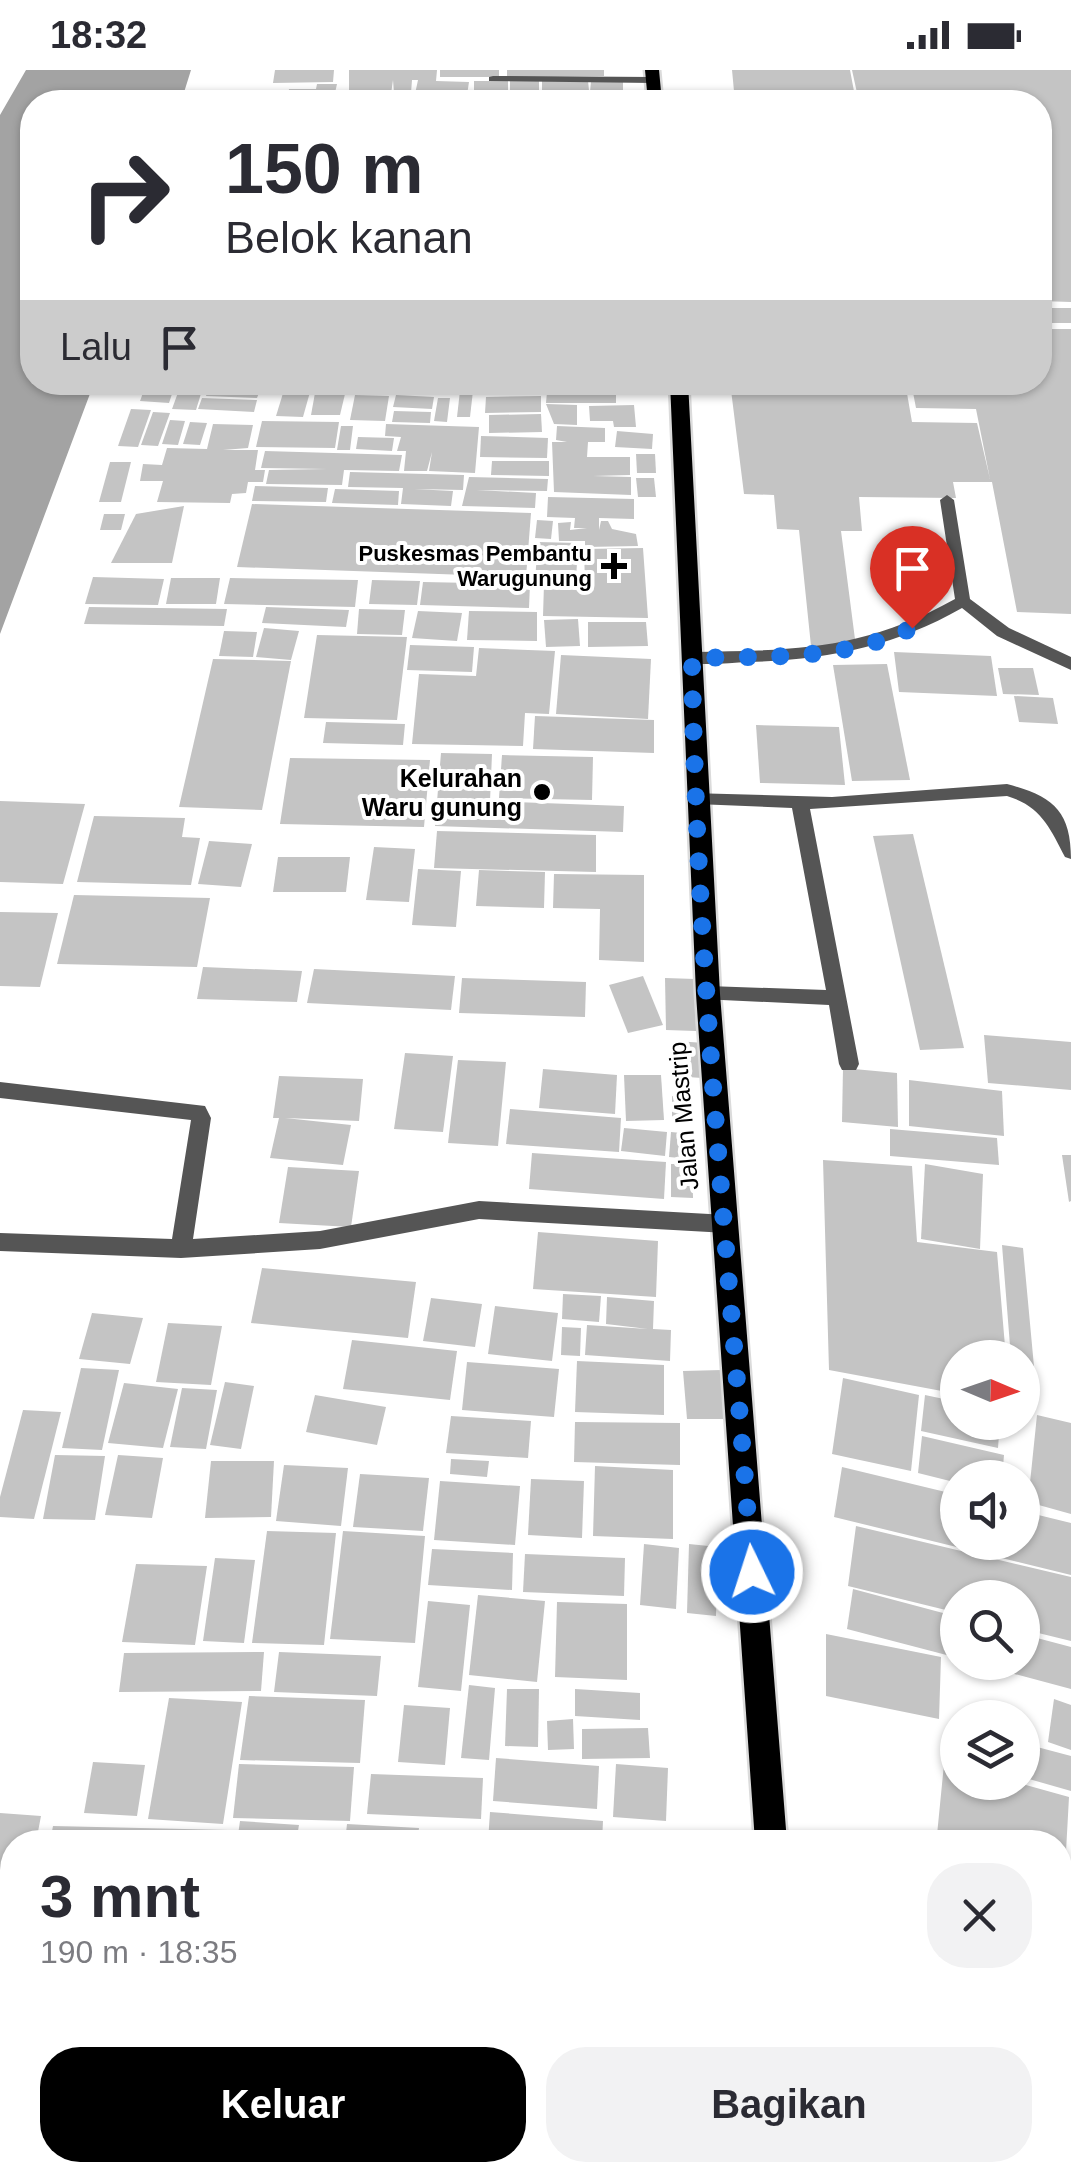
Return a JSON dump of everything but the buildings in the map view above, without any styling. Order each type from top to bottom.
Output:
[{"type":"main road","name":"Jalan Mastrip","points":[[680,395],[708,994],[770,1830]]},
{"type":"street","points":[[493,80],[653,75]]},
{"type":"street","points":[[946,500],[964,600],[1003,632],[1071,664]]},
{"type":"street","points":[[692,658],[813,655],[886,641],[964,600]]},
{"type":"street","points":[[696,798],[800,803],[1007,790],[1035,797],[1054,816],[1071,852]]},
{"type":"street","points":[[800,803],[849,1064]]},
{"type":"street","points":[[708,994],[836,998]]},
{"type":"street","points":[[0,1090],[198,1112],[201,1118],[181,1249]]},
{"type":"street","points":[[0,1242],[181,1249],[320,1240],[478,1210],[726,1224]]},
{"type":"shaded area","points":[[26,70],[191,70],[185,90],[20,90],[20,395],[90,395],[0,634],[0,115]]},
{"type":"place","name":"Puskesmas Pembantu Warugunung","points":[[614,566]]},
{"type":"place","name":"Kelurahan Waru gunung","points":[[542,792]]},
{"type":"route","points":[[752,1572],[708,994],[694,769],[692,658],[813,655],[886,641],[912,628]]}]
